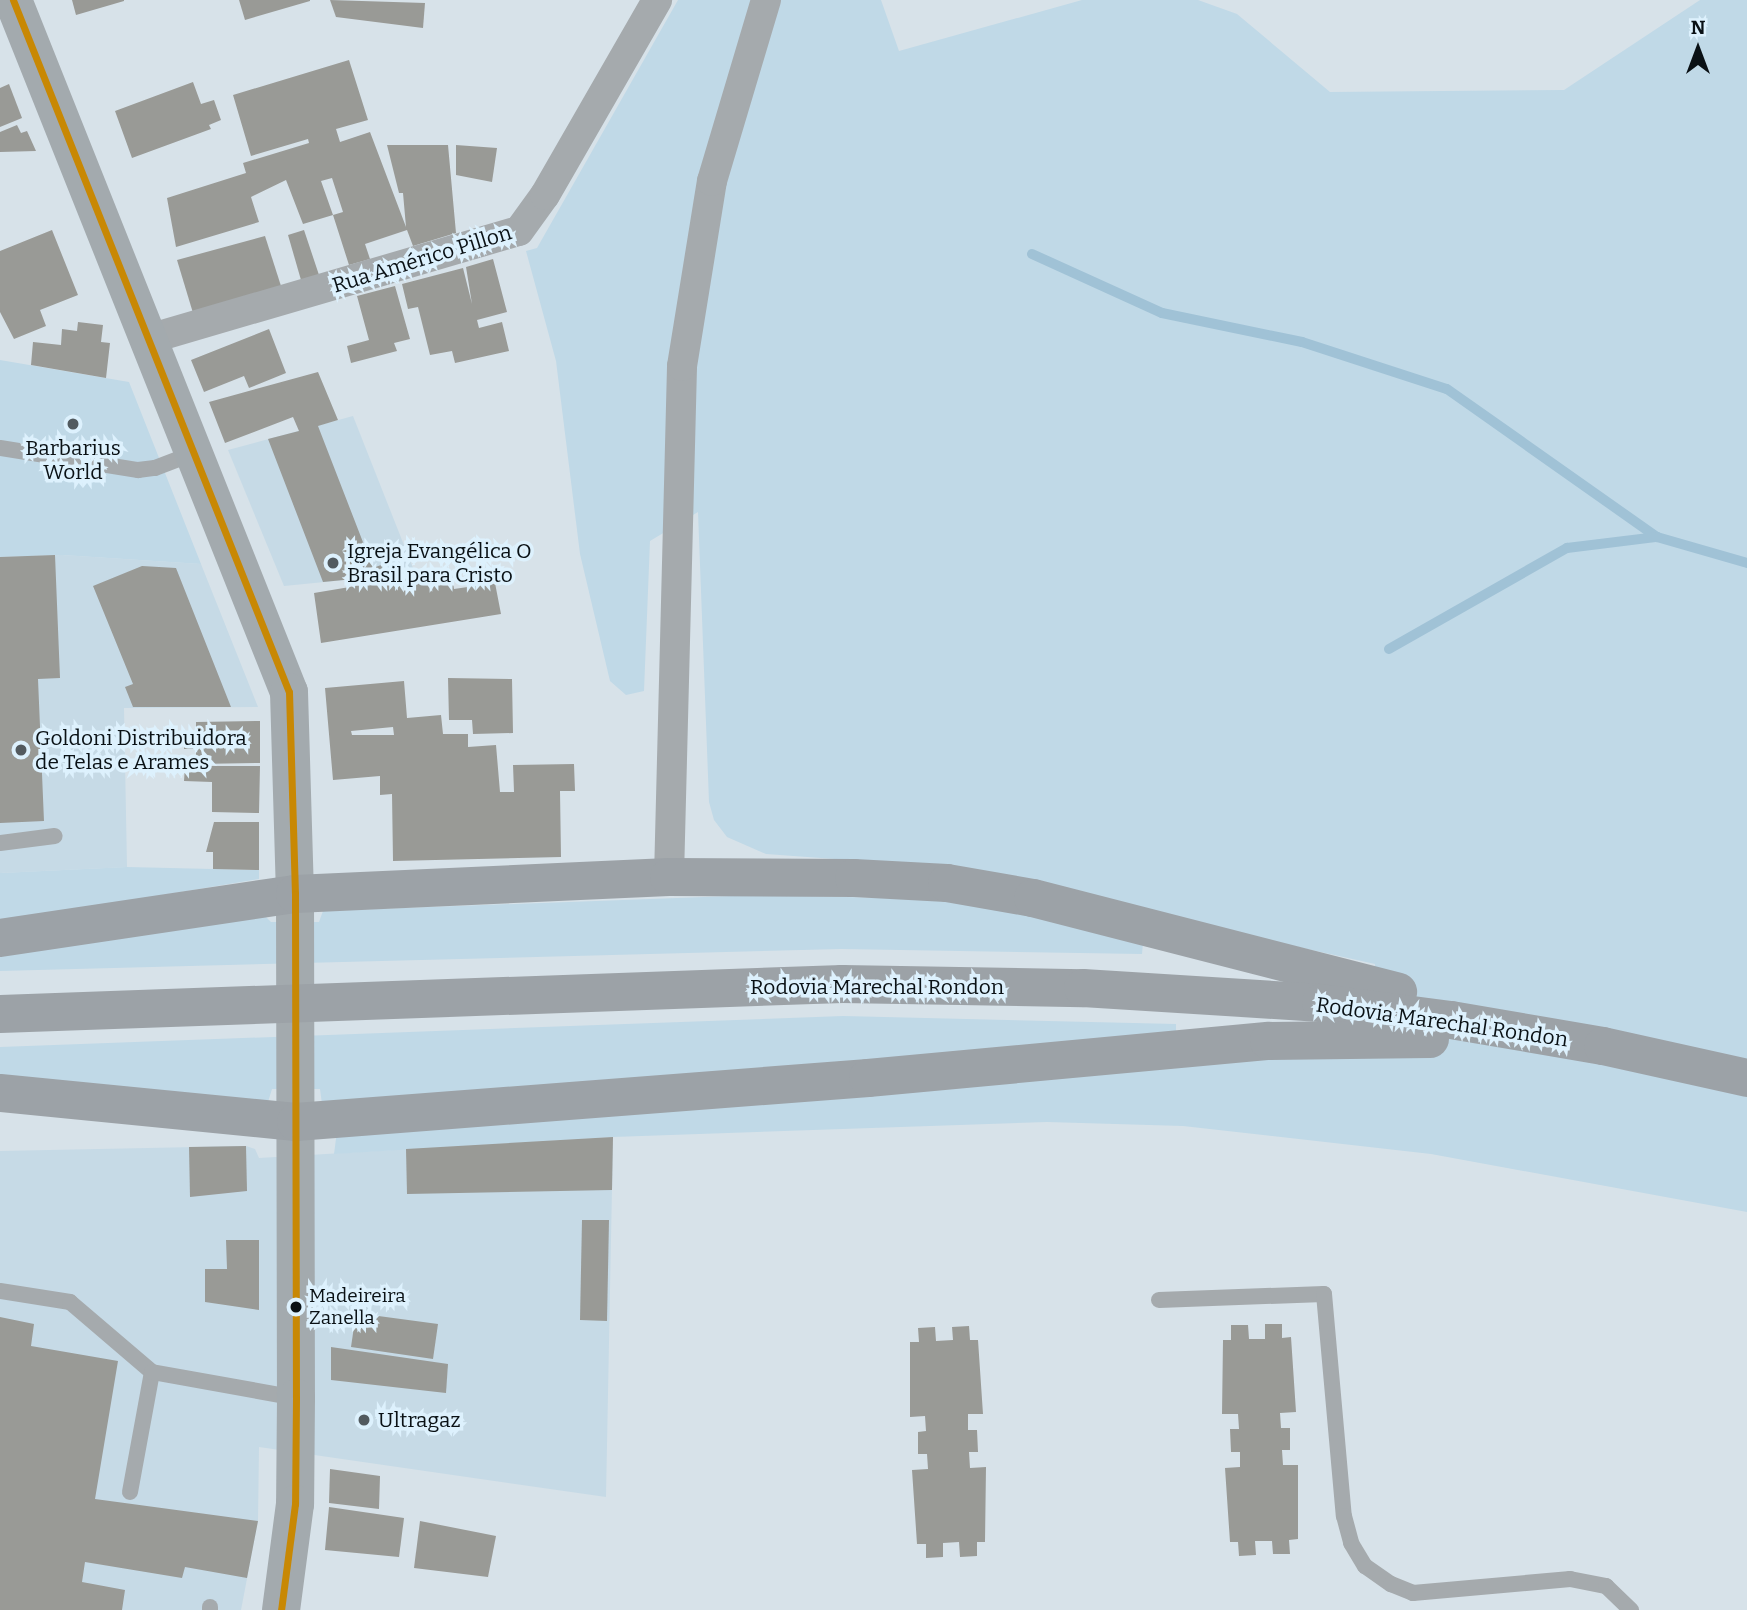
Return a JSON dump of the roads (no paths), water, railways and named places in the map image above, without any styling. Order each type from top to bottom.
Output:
[{"type":"main road","points":[[13,0],[289,692],[295,908],[296,1398],[295,1504],[281,1610]]},
{"type":"main road","points":[[0,938],[295,908],[669,877],[854,878],[989,889],[1604,1046]]},
{"type":"main road","name":"Rodovia Marechal Rondon","points":[[0,1014],[842,984],[1185,992],[1321,1003],[1604,1046],[1747,1078]]},
{"type":"main road","points":[[0,1093],[296,1105],[1328,1037],[1604,1046]]},
{"type":"street","name":"Rua Américo Pillon","points":[[149,339],[519,231],[657,0]]},
{"type":"street","points":[[669,877],[682,366],[712,181],[766,0]]},
{"type":"lane","points":[[0,448],[138,470],[155,468],[194,453]]},
{"type":"lane","points":[[0,843],[55,836]]},
{"type":"lane","points":[[0,1291],[70,1302],[152,1372],[296,1398]]},
{"type":"lane","points":[[1158,1300],[1324,1294],[1344,1517],[1351,1543],[1365,1566],[1391,1584],[1413,1593],[1570,1579],[1606,1586],[1631,1610]]},
{"type":"lane","points":[[130,1492],[152,1372]]},
{"type":"waterway","points":[[1032,254],[1162,313],[1302,342],[1447,389],[1657,537],[1747,563]]},
{"type":"waterway","points":[[1389,649],[1567,548],[1657,537]]},
{"type":"place","name":"Barbarius World","points":[[73,424]]},
{"type":"place","name":"Igreja Evangélica O Brasil para Cristo","points":[[333,563]]},
{"type":"place","name":"Goldoni Distribuidora de Telas e Arames","points":[[21,750]]},
{"type":"place","name":"Madeireira Zanella","points":[[296,1307]]},
{"type":"place","name":"Ultragaz","points":[[364,1420]]}]
